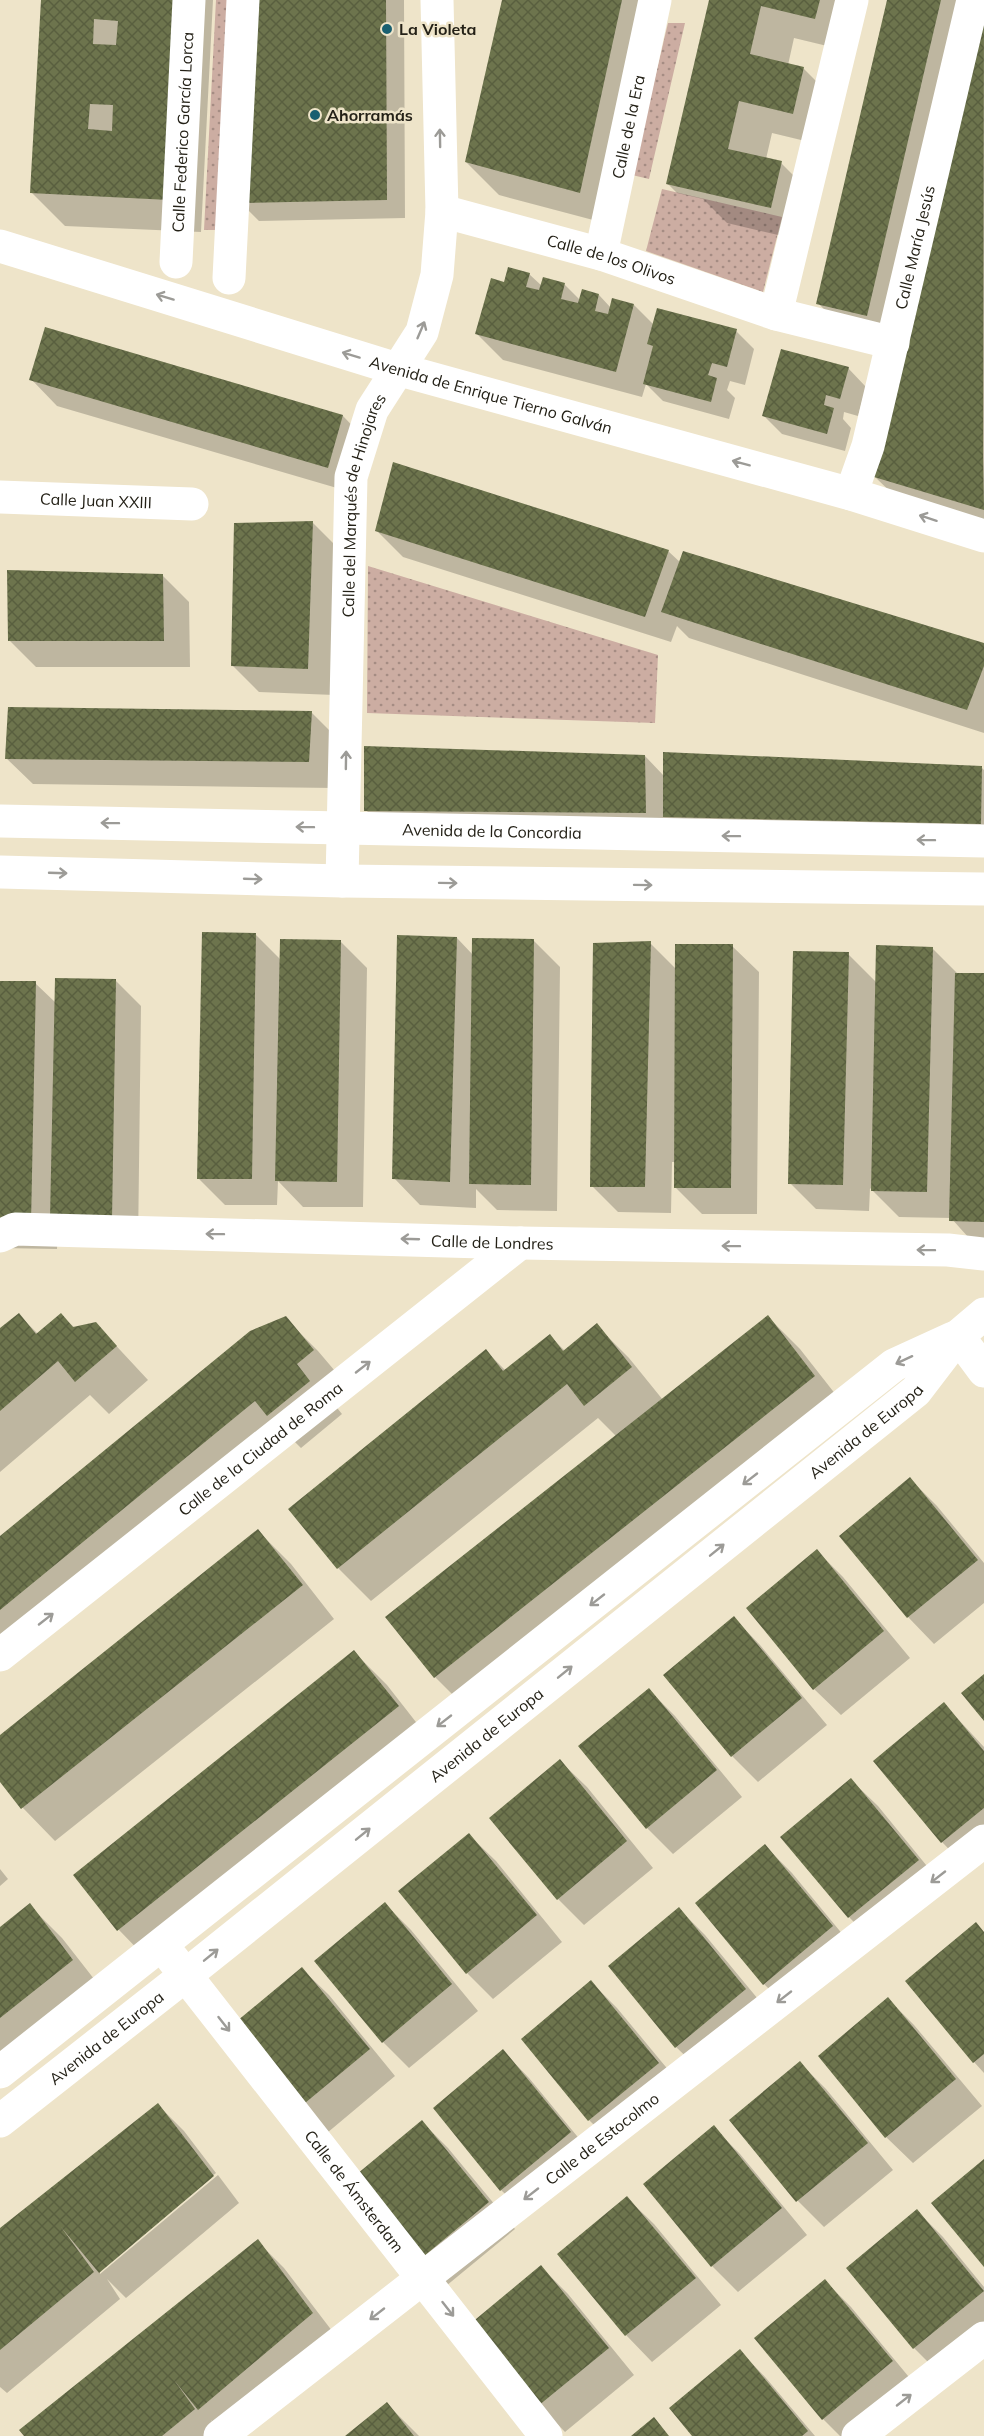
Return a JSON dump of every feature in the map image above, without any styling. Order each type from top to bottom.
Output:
[{"type":"street","name":"Calle Federico García Lorca","points":[[176,262],[189,0]]},
{"type":"street","points":[[229,278],[243,0]]},
{"type":"street","name":"Calle del Marqués de Hinojares","points":[[342,881],[351,477],[372,411],[422,332],[437,275],[442,212],[436,0]]},
{"type":"street","name":"Calle de la Era","points":[[601,254],[655,0]]},
{"type":"street","points":[[776,314],[852,0]]},
{"type":"street","name":"Calle María Jesús","points":[[851,494],[868,446],[972,0]]},
{"type":"street","name":"Calle de los Olivos","points":[[442,212],[601,254],[776,314],[893,343]]},
{"type":"street","name":"Avenida de Enrique Tierno Galván","points":[[0,246],[397,369],[851,494],[984,536]]},
{"type":"street","name":"Calle Juan XXIII","points":[[0,497],[192,504]]},
{"type":"street","name":"Avenida de la Concordia","points":[[0,820],[984,841]]},
{"type":"street","points":[[0,872],[342,881],[984,889]]},
{"type":"street","name":"Calle de Londres","points":[[0,1236],[15,1229],[519,1243],[948,1250],[984,1254]]},
{"type":"street","name":"Calle de la Ciudad de Roma","points":[[0,1655],[519,1243]]},
{"type":"street","name":"Avenida de Europa","points":[[0,2121],[186,1976],[916,1391],[958,1336],[984,1314]]},
{"type":"street","points":[[958,1336],[984,1371]]},
{"type":"street","name":"Avenida de Europa","points":[[0,2072],[894,1365],[958,1336]]},
{"type":"street","name":"Calle de Estocolmo","points":[[220,2436],[984,1841]]},
{"type":"street","name":"Calle de Ámsterdam","points":[[161,1945],[546,2436]]},
{"type":"street","points":[[858,2436],[984,2338]]},
{"type":"shaded area","points":[[216,0],[232,0],[221,230],[204,230]]},
{"type":"shaded area","points":[[668,23],[685,23],[649,179],[632,175]]},
{"type":"shaded area","points":[[662,189],[782,217],[763,292],[646,251]]},
{"type":"shaded area","points":[[368,566],[658,655],[655,723],[367,713]]},
{"type":"building","points":[[41,0],[179,0],[169,200],[30,193]],"holes":[[[94,19],[118,21],[116,45],[93,44]],[[90,104],[113,105],[112,131],[88,129]]]},
{"type":"building","name":"Ahorramás","points":[[249,0],[386,0],[387,200],[239,203]]},
{"type":"building","points":[[502,0],[622,0],[580,193],[465,162]]},
{"type":"building","points":[[709,0],[820,0],[815,19],[761,6],[750,54],[804,67],[793,114],[739,101],[728,149],[782,161],[771,208],[666,184]]},
{"type":"building","points":[[887,0],[941,0],[867,316],[816,304]]},
{"type":"building","points":[[984,5],[983,458],[984,510],[874,477]]},
{"type":"building","points":[[508,267],[530,273],[526,287],[539,290],[543,277],[565,283],[561,299],[578,303],[582,289],[599,294],[595,311],[608,314],[612,298],[634,304],[616,372],[475,334],[491,278],[504,282]]},
{"type":"building","points":[[657,308],[737,329],[727,367],[712,363],[708,375],[717,378],[711,402],[643,384],[653,346],[647,344]]},
{"type":"building","points":[[45,327],[343,415],[328,468],[29,380]]},
{"type":"building","points":[[781,349],[849,367],[840,399],[826,395],[824,405],[834,408],[827,434],[762,416]]},
{"type":"building","points":[[393,462],[669,550],[645,617],[375,531]]},
{"type":"building","points":[[313,521],[308,669],[231,666],[234,523]]},
{"type":"building","points":[[683,551],[984,643],[984,666],[967,710],[661,612]]},
{"type":"building","points":[[7,570],[163,574],[164,641],[8,641]]},
{"type":"building","points":[[8,707],[312,711],[309,762],[5,759]]},
{"type":"building","points":[[364,746],[645,755],[646,813],[364,811]]},
{"type":"building","points":[[663,752],[982,766],[981,824],[663,817]]},
{"type":"building","points":[[202,932],[256,933],[252,1179],[197,1179]]},
{"type":"building","points":[[397,935],[457,937],[450,1182],[392,1179]]},
{"type":"building","points":[[472,938],[534,939],[531,1185],[469,1184]]},
{"type":"building","points":[[280,939],[341,940],[337,1182],[275,1181]]},
{"type":"building","points":[[651,941],[645,1187],[590,1187],[593,943]]},
{"type":"building","points":[[675,944],[733,944],[731,1188],[674,1188]]},
{"type":"building","points":[[876,945],[933,947],[927,1192],[871,1191]]},
{"type":"building","points":[[793,951],[849,952],[843,1185],[788,1184]]},
{"type":"building","points":[[955,973],[984,973],[984,1222],[949,1221]]},
{"type":"building","points":[[55,978],[116,979],[112,1220],[50,1219]]},
{"type":"building","points":[[0,981],[36,981],[31,1223],[0,1223]]},
{"type":"building","points":[[19,1313],[36,1334],[61,1313],[73,1327],[96,1322],[117,1346],[75,1382],[58,1361],[0,1411],[0,1328]]},
{"type":"building","points":[[768,1315],[815,1376],[434,1678],[385,1617]]},
{"type":"building","points":[[286,1316],[314,1350],[297,1364],[310,1381],[267,1416],[255,1401],[0,1610],[0,1536],[250,1331]]},
{"type":"building","points":[[597,1323],[632,1367],[584,1406],[567,1384],[337,1569],[288,1509],[486,1349],[503,1371],[550,1334],[563,1351]]},
{"type":"building","points":[[910,1477],[978,1560],[907,1618],[839,1536]]},
{"type":"building","points":[[258,1529],[303,1585],[21,1809],[0,1782],[0,1735]]},
{"type":"building","points":[[817,1549],[884,1631],[813,1690],[746,1608]]},
{"type":"building","points":[[734,1616],[802,1698],[731,1757],[663,1675]]},
{"type":"building","points":[[354,1650],[399,1706],[117,1931],[73,1875]]},
{"type":"building","points":[[984,1674],[984,1721],[961,1693]]},
{"type":"building","points":[[649,1688],[717,1770],[646,1829],[578,1746]]},
{"type":"building","points":[[944,1702],[984,1751],[984,1808],[941,1843],[873,1761]]},
{"type":"building","points":[[560,1759],[627,1841],[557,1900],[489,1818]]},
{"type":"building","points":[[851,1778],[919,1860],[848,1918],[780,1837]]},
{"type":"building","points":[[469,1833],[537,1915],[466,1974],[398,1891]]},
{"type":"building","points":[[765,1844],[833,1926],[763,1985],[695,1903]]},
{"type":"building","points":[[385,1902],[452,1984],[382,2043],[314,1961]]},
{"type":"building","points":[[30,1903],[73,1960],[0,2018],[0,1927]]},
{"type":"building","points":[[679,1907],[746,1989],[675,2048],[608,1966]]},
{"type":"building","points":[[976,1922],[984,1932],[984,2054],[973,2063],[905,1981]]},
{"type":"building","points":[[302,1967],[370,2049],[299,2108],[231,2026]]},
{"type":"building","points":[[591,1980],[659,2063],[588,2121],[521,2039]]},
{"type":"building","points":[[888,1997],[956,2079],[885,2138],[818,2056]]},
{"type":"building","points":[[503,2049],[571,2132],[500,2191],[433,2108]]},
{"type":"building","points":[[800,2061],[868,2143],[796,2202],[729,2120]]},
{"type":"building","points":[[158,2103],[214,2176],[99,2273],[61,2227],[94,2272],[0,2350],[0,2228]]},
{"type":"building","points":[[422,2120],[489,2202],[418,2261],[351,2179]]},
{"type":"building","points":[[714,2125],[782,2208],[711,2267],[643,2184]]},
{"type":"building","points":[[984,2159],[984,2267],[931,2203]]},
{"type":"building","points":[[627,2196],[696,2278],[625,2336],[557,2254]]},
{"type":"building","points":[[917,2209],[984,2291],[913,2349],[846,2268]]},
{"type":"building","points":[[258,2239],[313,2313],[198,2410],[174,2380],[195,2409],[162,2436],[24,2436],[19,2430]]},
{"type":"building","points":[[541,2265],[609,2348],[538,2406],[470,2324]]},
{"type":"building","points":[[825,2279],[893,2361],[822,2420],[754,2338]]},
{"type":"building","points":[[740,2349],[808,2431],[802,2436],[692,2436],[669,2408]]},
{"type":"building","points":[[387,2402],[414,2436],[345,2436]]},
{"type":"building","points":[[654,2417],[669,2436],[631,2436]]},
{"type":"place","name":"La Violeta","points":[[387,29]]},
{"type":"place","name":"Ahorramás","points":[[315,115]]}]
